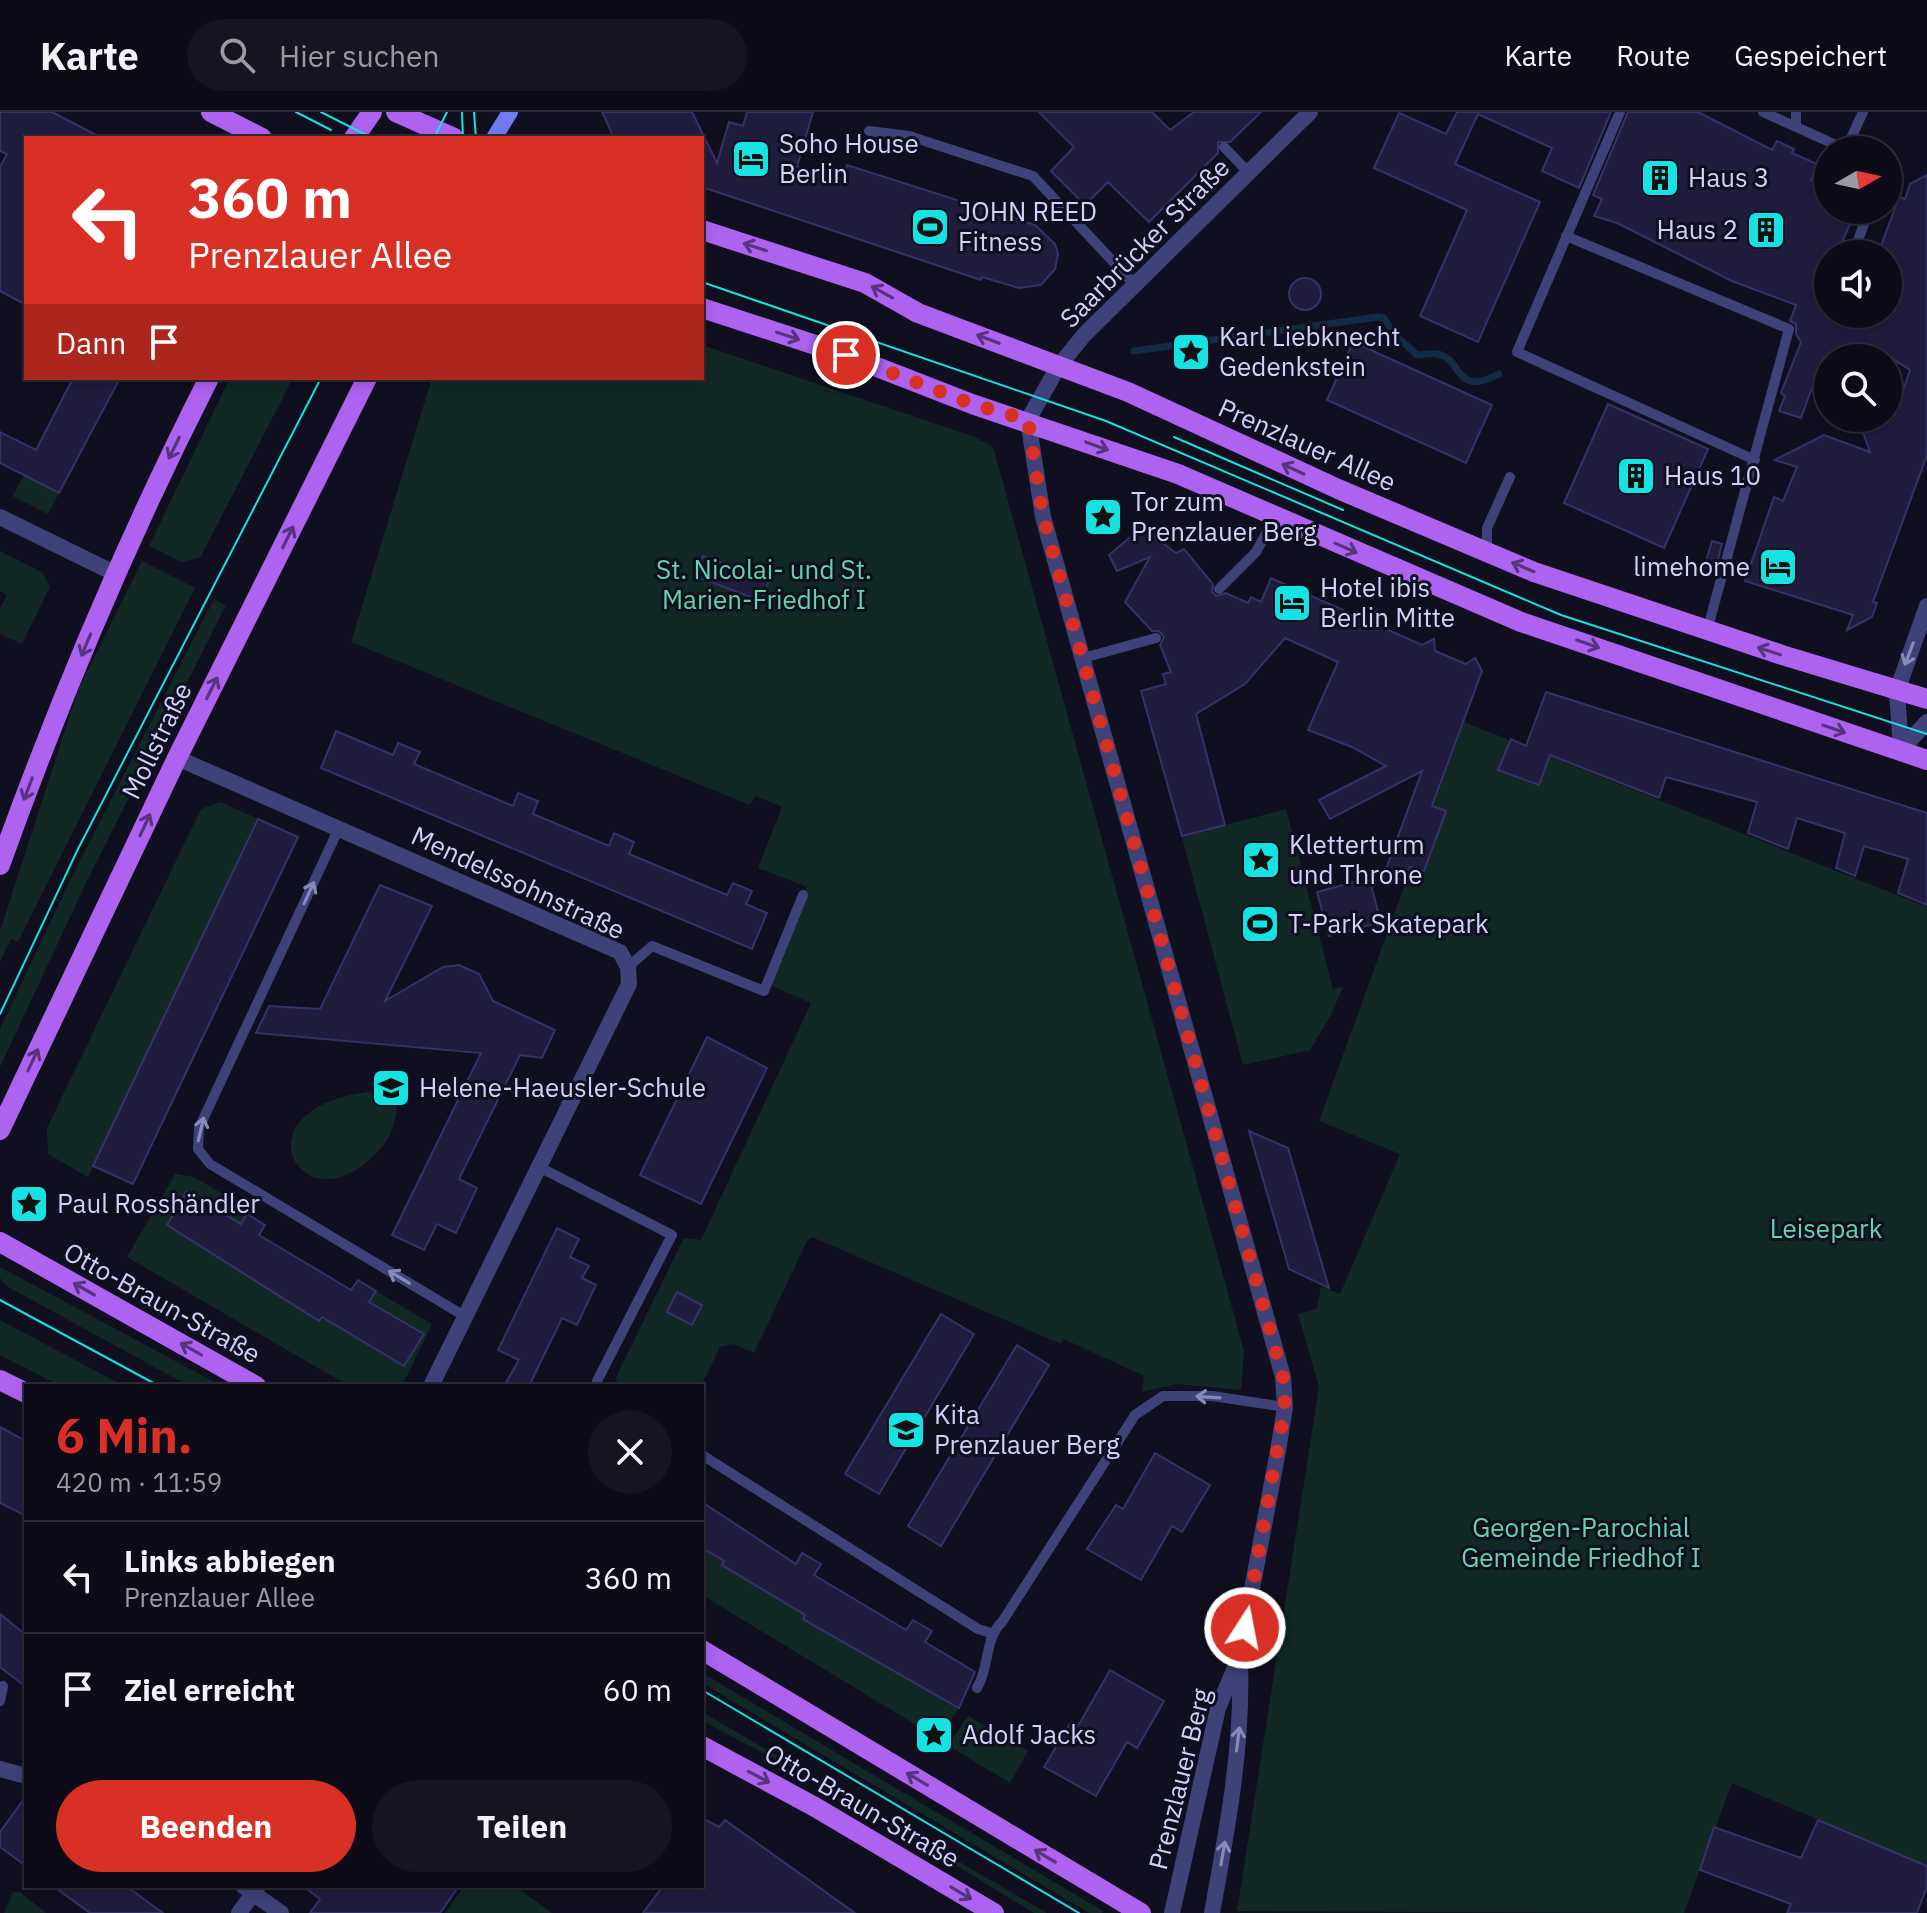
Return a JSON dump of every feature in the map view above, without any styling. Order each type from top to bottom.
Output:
[{"type":"main road","points":[[211,112],[258,136]]},
{"type":"main road","points":[[355,136],[372,112]]},
{"type":"main road","points":[[396,112],[450,136]]},
{"type":"main road","points":[[495,136],[510,112]]},
{"type":"main road","name":"Prenzlauer Allee","points":[[704,231],[865,283],[918,313],[1128,392],[1338,489],[1589,592],[1927,699]]},
{"type":"main road","points":[[704,309],[1178,474],[1521,622],[1927,760]]},
{"type":"main road","points":[[0,865],[45,743],[116,574],[208,380]]},
{"type":"main road","name":"Mollstraße","points":[[0,1130],[177,758],[366,380]]},
{"type":"main road","name":"Otto-Braun-Straße","points":[[0,1242],[252,1384]]},
{"type":"main road","points":[[0,1380],[24,1392]]},
{"type":"main road","name":"Otto-Braun-Straße","points":[[704,1651],[1141,1913]]},
{"type":"main road","name":"Otto-Braun-Straße","points":[[704,1747],[815,1807],[994,1913]]},
{"type":"street","name":"Saarbrücker Straße","points":[[1028,420],[1058,367],[1135,285],[1310,112]]},
{"type":"street","name":"Prenzlauer Berg","points":[[1028,420],[1043,517],[1278,1356],[1285,1407],[1239,1658],[1218,1708],[1172,1913]]},
{"type":"street","points":[[0,517],[116,574]]},
{"type":"street","points":[[1901,750],[1897,691],[1927,606]]},
{"type":"street","points":[[1901,750],[1927,722]]},
{"type":"street","name":"Mendelssohnstraße","points":[[177,758],[620,952],[628,967],[629,984],[432,1384]]},
{"type":"street","name":"Prenzlauer Berg","points":[[1212,1913],[1229,1817],[1241,1712],[1239,1658]]},
{"type":"street","points":[[0,1769],[24,1775]]},
{"type":"street","points":[[239,1913],[252,1888],[281,1913]]},
{"type":"lane","points":[[1620,112],[1517,352],[1755,460]]},
{"type":"lane","points":[[1763,112],[1819,136]]},
{"type":"lane","points":[[1796,112],[1796,125]]},
{"type":"lane","points":[[1852,136],[1863,112]]},
{"type":"lane","points":[[869,131],[909,136],[1033,176],[1135,285]]},
{"type":"lane","points":[[1224,147],[1249,173]]},
{"type":"lane","points":[[1566,236],[1789,329],[1707,631]]},
{"type":"lane","points":[[1467,544],[1482,525],[1508,476],[1487,528],[1487,552]]},
{"type":"lane","points":[[1219,589],[1256,552],[1275,517]]},
{"type":"lane","points":[[1083,658],[1156,638]]},
{"type":"lane","points":[[339,828],[199,1128],[198,1149],[210,1164],[466,1317]]},
{"type":"lane","points":[[628,967],[652,946],[764,991],[803,895]]},
{"type":"lane","points":[[539,1167],[672,1235],[597,1381],[598,1384]]},
{"type":"lane","points":[[977,1688],[985,1674],[991,1633],[1002,1622],[1135,1415],[1163,1396],[1212,1396],[1285,1407]]},
{"type":"lane","points":[[704,1456],[978,1629],[991,1633]]},
{"type":"lane","points":[[0,1701],[3,1686]]},
{"type":"green space","name":"St. Nicolai- und St. Marien-Friedhof I","points":[[704,346],[972,436],[993,447],[1244,1351],[1241,1390],[1177,1384],[1142,1392],[1144,1376],[1064,1339],[1061,1344],[812,1237],[807,1241],[754,1353],[733,1344],[720,1347],[702,1384],[618,1384],[616,1377],[684,1238],[701,1240],[811,1003],[774,987],[771,982],[807,887],[758,868],[782,807],[755,796],[750,805],[351,642],[431,380],[704,380]]},
{"type":"green space","points":[[229,380],[292,380],[200,558],[181,562],[149,546]]},
{"type":"green space","points":[[24,475],[59,493],[48,514],[13,496]]},
{"type":"green space","points":[[0,551],[43,573],[50,587],[22,644],[0,634],[0,608],[7,595],[0,591]]},
{"type":"green space","points":[[142,561],[195,588],[18,942],[11,939],[0,961],[0,931],[80,686]]},
{"type":"green space","points":[[214,599],[226,605],[86,883],[0,1067],[0,1029],[72,876]]},
{"type":"green space","name":"Georgen-Parochial Gemeinde Friedhof I","points":[[1464,722],[1927,907],[1927,1866],[1732,1783],[1684,1913],[1237,1911],[1319,1387],[1298,1314],[1317,1309],[1321,1286],[1340,1294],[1400,1154],[1319,1121]]},
{"type":"green space","points":[[221,802],[258,819],[88,1177],[48,1154],[47,1128],[201,809]]},
{"type":"green space","name":"T-Park Skatepark","points":[[1286,809],[1333,989],[1343,987],[1330,1017],[1310,1050],[1243,1065],[1182,837]]},
{"type":"green space","points":[[368,1092],[392,1100],[397,1106],[390,1136],[382,1147],[344,1176],[321,1179],[304,1171],[293,1157],[292,1138],[302,1119],[327,1102]]},
{"type":"green space","points":[[175,1174],[194,1177],[250,1210],[241,1224],[187,1192],[167,1225],[319,1321],[322,1317],[404,1366],[423,1334],[369,1302],[376,1291],[432,1324],[403,1384],[346,1384],[127,1257]]},
{"type":"green space","points":[[0,1267],[218,1384],[185,1384],[8,1287],[0,1278]]},
{"type":"green space","points":[[0,1320],[120,1384],[56,1384],[0,1354]]},
{"type":"green space","points":[[704,1549],[805,1615],[803,1619],[959,1708],[942,1732],[931,1734],[704,1596]]},
{"type":"green space","points":[[704,1674],[1103,1911],[1089,1913],[704,1684]]},
{"type":"green space","points":[[704,1713],[1047,1913],[1034,1913],[810,1777],[704,1722]]},
{"type":"green space","points":[[968,1716],[1028,1751],[1010,1783],[954,1749],[952,1740]]},
{"type":"green space","points":[[463,1888],[518,1888],[552,1913],[445,1913]]},
{"type":"green space","points":[[13,1892],[20,1892],[46,1913],[4,1913]]},
{"type":"building","points":[[0,112],[52,112],[98,136],[24,136],[24,304],[0,291],[0,167],[7,154],[0,151]]},
{"type":"building","points":[[602,112],[692,112],[704,136],[613,136]]},
{"type":"building","points":[[747,112],[813,112],[797,167],[842,180],[847,165],[1035,225],[1055,244],[1058,254],[1055,269],[1041,285],[1019,288],[982,277],[981,280],[704,188],[704,136],[717,163],[729,122],[743,126]]},
{"type":"building","points":[[1039,112],[1152,112],[1170,130],[1194,112],[1261,112],[1230,142],[1218,142],[1218,153],[1149,222],[1108,182],[1085,205],[1051,171],[1074,147]]},
{"type":"building","points":[[1457,112],[1611,112],[1579,188],[1542,171],[1552,148],[1478,114],[1455,164],[1540,202],[1478,342],[1420,316],[1467,210],[1374,168],[1399,113],[1446,134]]},
{"type":"building","points":[[1628,112],[1698,112],[1772,150],[1777,141],[1794,149],[1792,153],[1814,163],[1811,180],[1814,181],[1814,224],[1850,224],[1843,240],[1814,240],[1814,328],[1902,328],[1902,240],[1883,240],[1889,224],[1902,224],[1902,198],[1905,199],[1910,184],[1927,175],[1927,455],[1873,602],[1877,603],[1872,617],[1847,630],[1853,615],[1745,581],[1774,497],[1783,501],[1797,467],[1775,460],[1824,435],[1870,452],[1863,432],[1902,432],[1902,393],[1910,370],[1902,365],[1902,344],[1814,344],[1814,383],[1801,418],[1779,411],[1785,396],[1781,393],[1801,342],[1796,334],[1796,324],[1790,321],[1796,305],[1732,281],[1617,223],[1594,216],[1602,199],[1593,195]]},
{"type":"building","points":[[1305,278],[1317,282],[1321,294],[1317,306],[1305,310],[1293,306],[1289,294],[1293,282]]},
{"type":"building","points":[[1353,342],[1492,405],[1466,463],[1327,400]]},
{"type":"building","points":[[72,380],[119,380],[59,493],[0,463],[0,432],[36,450]]},
{"type":"building","name":"Haus 10","points":[[1608,404],[1708,449],[1664,548],[1564,503]]},
{"type":"building","points":[[1142,527],[1176,553],[1184,549],[1213,584],[1212,592],[1216,596],[1226,593],[1248,603],[1251,597],[1261,602],[1271,578],[1422,645],[1434,639],[1435,651],[1466,664],[1475,658],[1482,671],[1432,806],[1446,811],[1424,871],[1410,867],[1405,880],[1385,872],[1422,771],[1330,819],[1319,800],[1386,766],[1352,747],[1308,730],[1338,662],[1285,638],[1245,684],[1196,714],[1225,825],[1182,836],[1141,691],[1166,684],[1163,674],[1171,672],[1160,645],[1164,637],[1159,631],[1152,631],[1125,602],[1150,557],[1117,571],[1109,555]]},
{"type":"building","points":[[1712,541],[1722,544],[1717,563],[1704,568]]},
{"type":"building","points":[[703,556],[769,581],[761,601],[695,576]]},
{"type":"building","points":[[1546,692],[1927,813],[1927,905],[1898,893],[1908,859],[1864,846],[1855,876],[1836,868],[1845,833],[1797,818],[1788,849],[1748,833],[1757,802],[1666,777],[1659,798],[1550,755],[1539,785],[1498,770],[1511,739],[1526,746]]},
{"type":"building","points":[[336,731],[393,755],[398,743],[420,752],[414,764],[513,806],[518,793],[538,801],[533,814],[609,846],[614,833],[634,842],[629,854],[727,895],[733,883],[752,891],[746,904],[767,913],[752,949],[321,768]]},
{"type":"building","points":[[258,819],[298,837],[133,1184],[93,1166]]},
{"type":"building","points":[[1369,878],[1381,922],[1329,936],[1317,892]]},
{"type":"building","points":[[380,885],[432,906],[385,1001],[443,967],[459,965],[479,974],[493,1001],[555,1030],[542,1058],[520,1055],[459,1179],[477,1188],[456,1233],[437,1224],[424,1250],[392,1235],[481,1053],[256,1033],[269,1006],[320,1009]]},
{"type":"building","points":[[707,1037],[767,1068],[701,1204],[640,1175]]},
{"type":"building","points":[[1249,1131],[1288,1148],[1329,1288],[1289,1269]]},
{"type":"building","points":[[187,1191],[241,1224],[247,1214],[265,1225],[259,1235],[351,1290],[358,1280],[376,1291],[369,1302],[424,1334],[404,1366],[322,1317],[319,1321],[167,1225]]},
{"type":"building","points":[[557,1228],[579,1239],[570,1257],[589,1266],[582,1278],[596,1285],[577,1325],[562,1318],[530,1384],[505,1384],[519,1360],[498,1350]]},
{"type":"building","points":[[677,1292],[702,1305],[692,1325],[667,1312]]},
{"type":"building","points":[[941,1314],[974,1334],[879,1494],[845,1474]]},
{"type":"building","points":[[1017,1345],[1049,1365],[941,1546],[908,1526]]},
{"type":"building","points":[[0,1427],[24,1440],[24,1515],[0,1503]]},
{"type":"building","points":[[1155,1453],[1210,1485],[1182,1532],[1172,1526],[1141,1580],[1087,1549],[1116,1505],[1123,1509]]},
{"type":"building","points":[[704,1503],[796,1564],[802,1553],[821,1564],[814,1575],[906,1630],[913,1620],[932,1631],[925,1642],[975,1672],[959,1708],[803,1619],[805,1615],[722,1565],[724,1561],[704,1549]]},
{"type":"building","points":[[0,1614],[24,1633],[24,1685],[0,1667]]},
{"type":"building","points":[[1110,1670],[1164,1701],[1137,1748],[1127,1742],[1096,1796],[1044,1767],[1071,1722],[1078,1726]]},
{"type":"building","points":[[24,1799],[24,1865],[0,1847],[0,1832]]},
{"type":"building","points":[[704,1819],[719,1827],[725,1820],[855,1913],[643,1913],[662,1888],[704,1888]]},
{"type":"building","points":[[1818,1820],[1927,1866],[1927,1886],[1917,1913],[1787,1913],[1791,1904],[1700,1870],[1714,1827],[1801,1858]]},
{"type":"building","points":[[56,1888],[129,1888],[163,1913],[90,1913]]},
{"type":"building","points":[[306,1888],[458,1888],[440,1913],[310,1913],[320,1899]]},
{"type":"waterway","points":[[1134,351],[1378,317],[1384,318],[1393,333],[1417,355],[1445,357],[1466,379],[1474,382],[1499,374]]},
{"type":"tram line","points":[[296,112],[331,130]]},
{"type":"tram line","points":[[321,112],[368,136]]},
{"type":"tram line","points":[[435,136],[447,112]]},
{"type":"tram line","points":[[462,112],[463,136]]},
{"type":"tram line","points":[[474,112],[476,136]]},
{"type":"tram line","points":[[704,283],[1106,421],[1561,615],[1927,734]]},
{"type":"tram line","points":[[0,1014],[78,849],[320,380]]},
{"type":"tram line","points":[[1174,437],[1343,510]]},
{"type":"tram line","points":[[0,1300],[155,1384]]},
{"type":"tram line","points":[[704,1691],[1079,1913]]},
{"type":"place","name":"Soho House Berlin","points":[[751,159]]},
{"type":"place","name":"Haus 3","points":[[1660,178]]},
{"type":"place","name":"JOHN REED Fitness","points":[[930,227]]},
{"type":"place","name":"Haus 2","points":[[1766,230]]},
{"type":"place","name":"Karl Liebknecht Gedenkstein","points":[[1191,352]]},
{"type":"place","name":"Haus 10","points":[[1636,476]]},
{"type":"place","name":"Tor zum Prenzlauer Berg","points":[[1103,517]]},
{"type":"place","name":"limehome","points":[[1778,567]]},
{"type":"place","name":"Hotel ibis Berlin Mitte","points":[[1292,603]]},
{"type":"place","name":"Kletterturm und Throne","points":[[1261,860]]},
{"type":"place","name":"T-Park Skatepark","points":[[1260,924]]},
{"type":"place","name":"Helene-Haeusler-Schule","points":[[391,1088]]},
{"type":"place","name":"Paul Rosshändler","points":[[29,1204]]},
{"type":"place","name":"Kita Prenzlauer Berg","points":[[906,1430]]},
{"type":"place","name":"Adolf Jacks","points":[[934,1735]]},
{"type":"route","points":[[846,355],[972,404],[1028,420],[1043,517],[1283,1377],[1285,1407],[1245,1628]]},
{"type":"park label","name":"Leisepark","points":[[1826,1229]]}]
